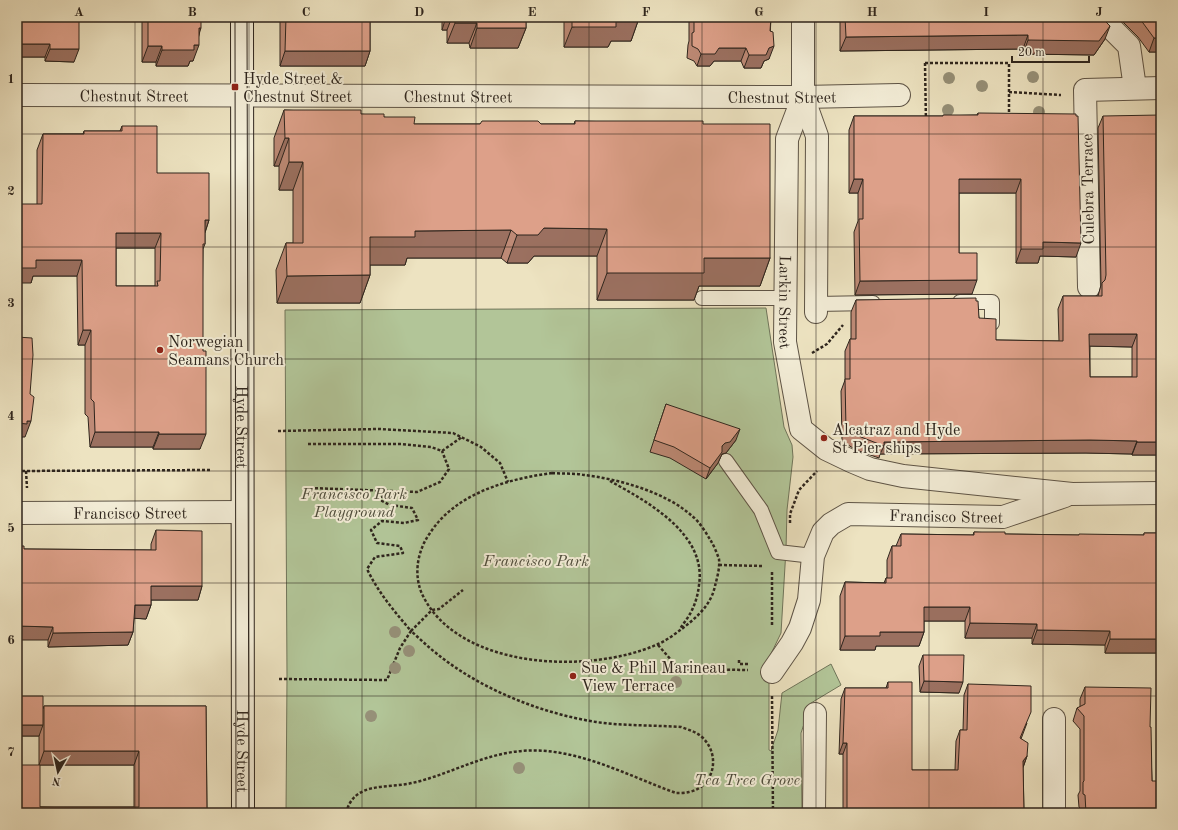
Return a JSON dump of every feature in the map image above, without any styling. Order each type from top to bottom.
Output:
[{"type":"street","name":"Hyde Street","points":[[242,17],[243,813]]},
{"type":"street","name":"Larkin Street","points":[[803,17],[803,97],[817,136],[816,308]]},
{"type":"street","points":[[1100,17],[1129,46],[1135,88]]},
{"type":"street","points":[[1076,93],[1135,88],[1161,88]]},
{"type":"street","name":"Culebra Terrace","points":[[1076,93],[1088,287]]},
{"type":"street","name":"Chestnut Street","points":[[17,95],[899,96]]},
{"type":"street","name":"Larkin Street","points":[[803,97],[787,139],[785,342],[802,429],[826,449],[870,469]]},
{"type":"street","name":"Francisco Street","points":[[870,469],[903,476],[1072,494],[1161,493]]},
{"type":"street","name":"Francisco Street","points":[[813,556],[823,532],[831,524],[848,514],[1003,517],[1072,494]]},
{"type":"street","name":"Francisco Street","points":[[17,513],[242,512]]},
{"type":"street","points":[[772,672],[792,643],[800,628],[809,600],[813,556]]},
{"type":"street","points":[[814,813],[815,714]]},
{"type":"street","points":[[1054,719],[1054,813]]},
{"type":"lane","points":[[702,298],[785,298]]},
{"type":"lane","points":[[945,302],[992,302],[992,323]]},
{"type":"lane","points":[[816,308],[883,303]]},
{"type":"lane","points":[[726,461],[761,510],[778,552],[813,556]]},
{"type":"path","points":[[925,63],[1009,63],[1009,92],[1009,123],[926,124],[925,63]]},
{"type":"path","points":[[1009,92],[1076,93]]},
{"type":"path","points":[[807,357],[827,344],[843,325]]},
{"type":"path","points":[[278,431],[379,429],[453,433],[481,447],[500,463],[508,482]]},
{"type":"path","points":[[442,451],[462,437]]},
{"type":"path","points":[[308,444],[401,444],[431,447],[442,451],[449,469],[440,482],[417,492],[310,488]]},
{"type":"path","points":[[17,471],[210,470]]},
{"type":"path","points":[[26,471],[27,489]]},
{"type":"path","points":[[790,528],[790,514],[799,490],[818,471]]},
{"type":"path","points":[[552,473],[583,474],[607,479],[650,492],[674,503],[693,516],[707,534],[719,560],[718,572],[715,589],[707,606],[696,618],[658,645],[634,654],[604,660],[576,662],[518,658],[489,650],[459,635],[437,618],[418,587],[417,570],[420,550],[432,530],[448,512],[473,496],[492,487],[526,477],[552,473]]},
{"type":"path","points":[[607,479],[646,502],[666,516],[688,540],[698,559],[701,576],[698,596],[691,614],[677,632]]},
{"type":"path","points":[[346,813],[354,796],[370,788],[403,785],[426,780],[477,761],[506,753],[525,750],[565,754],[600,764],[676,793],[689,792],[699,788],[707,780],[712,770],[714,758],[711,749],[703,738],[693,731],[681,727],[596,722],[562,715],[516,700],[464,672],[436,654],[411,631],[385,600],[367,569],[375,557],[403,553],[400,546],[377,543],[371,530],[382,521],[404,523],[418,520],[412,508],[382,501],[383,491]]},
{"type":"path","points":[[772,566],[772,635]]},
{"type":"path","points":[[279,679],[387,680],[400,648],[411,631],[432,610],[439,609],[463,590]]},
{"type":"path","points":[[658,645],[679,669],[751,670],[752,664]]},
{"type":"path","points":[[739,660],[739,664],[747,664]]},
{"type":"path","points":[[772,672],[773,813]]},
{"type":"green space","name":"Francisco Park","points":[[766,308],[784,427],[792,445],[793,457],[787,510],[781,633],[769,658],[769,750],[771,751],[778,730],[782,693],[831,664],[841,685],[811,703],[801,733],[802,813],[286,813],[287,677],[285,310]]},
{"type":"building","points":[[17,17],[79,17],[79,49],[50,49],[50,44],[19,44],[19,41],[17,41]]},
{"type":"building","points":[[148,17],[201,17],[201,28],[199,28],[199,45],[194,45],[194,50],[162,50],[162,46],[148,46]]},
{"type":"building","points":[[286,17],[370,17],[370,51],[285,51]]},
{"type":"building","points":[[455,17],[526,17],[526,28],[477,28],[477,23],[455,23]]},
{"type":"building","points":[[572,17],[638,17],[638,21],[616,21],[616,27],[572,27]]},
{"type":"building","points":[[694,17],[771,17],[770,31],[773,32],[774,46],[769,48],[766,55],[749,55],[746,48],[719,48],[715,54],[701,54],[698,49],[692,46]]},
{"type":"building","points":[[845,17],[1101,17],[1110,26],[1099,41],[1028,40],[1028,35],[846,37]]},
{"type":"building","points":[[1137,17],[1161,17],[1161,38],[1154,38]]},
{"type":"building","points":[[284,110],[361,110],[361,114],[384,114],[384,117],[415,117],[414,124],[480,124],[482,121],[538,121],[541,124],[575,124],[575,121],[703,121],[703,124],[770,124],[770,258],[704,258],[704,273],[607,273],[607,229],[544,228],[538,235],[517,235],[511,230],[415,231],[415,237],[370,237],[370,275],[287,276],[286,243],[303,243],[303,162],[289,162],[289,138],[285,138]]},
{"type":"building","points":[[978,113],[1076,114],[1076,116],[1078,116],[1081,243],[1043,242],[1043,249],[1021,249],[1021,179],[959,179],[959,253],[977,253],[977,280],[860,281],[859,219],[863,219],[863,179],[854,179],[854,116],[943,116],[978,115]]},
{"type":"building","points":[[1160,115],[1161,118],[1161,185],[1158,185],[1159,250],[1161,250],[1161,442],[1090,440],[884,442],[884,446],[846,429],[845,379],[850,379],[850,339],[856,339],[856,300],[976,298],[976,301],[978,301],[979,318],[996,319],[996,340],[1063,341],[1063,296],[1102,296],[1102,283],[1105,280],[1106,275],[1103,116]],"holes":[[[1089,334],[1137,334],[1137,377],[1090,377]]]},
{"type":"building","points":[[122,126],[157,126],[157,173],[209,173],[209,220],[205,220],[205,244],[203,244],[203,351],[206,351],[206,434],[95,432],[94,402],[91,399],[91,330],[83,330],[82,260],[36,260],[36,268],[17,268],[17,204],[42,204],[43,134],[84,134],[84,131],[122,131]],"holes":[[[116,233],[161,233],[160,281],[157,281],[158,286],[116,286]]]},
{"type":"building","points":[[17,337],[32,338],[33,355],[30,394],[34,397],[31,421],[27,421],[27,424],[17,423]]},
{"type":"building","points":[[666,404],[740,429],[730,442],[725,443],[722,446],[722,452],[710,468],[674,447],[654,440]]},
{"type":"building","points":[[156,530],[202,531],[202,586],[151,586],[151,605],[135,605],[133,632],[53,633],[53,627],[17,626],[17,546],[24,546],[24,549],[156,550]]},
{"type":"building","points":[[974,532],[1079,535],[1144,535],[1144,533],[1161,533],[1161,639],[1110,639],[1110,631],[1037,630],[1037,624],[970,623],[970,607],[924,607],[924,632],[880,632],[880,636],[845,636],[845,582],[886,583],[886,578],[892,578],[892,546],[901,546],[901,534],[974,535]]},
{"type":"building","points":[[923,655],[964,655],[963,682],[924,681]]},
{"type":"building","points":[[888,682],[912,682],[912,770],[958,770],[960,730],[967,730],[968,684],[1031,686],[1031,712],[1020,738],[1028,743],[1027,756],[1023,761],[1024,813],[847,813],[847,743],[843,743],[845,688],[888,688]]},
{"type":"building","points":[[1085,687],[1151,688],[1150,727],[1152,781],[1161,781],[1161,813],[1086,813],[1085,795],[1083,794],[1084,716],[1077,708],[1085,704]]},
{"type":"building","points":[[17,696],[43,696],[43,725],[17,725]]},
{"type":"building","points":[[44,706],[206,706],[207,813],[17,813],[17,765],[40,765],[40,807],[139,807],[139,751],[44,751]]},
{"type":"tram line","points":[[235,17],[236,813]]},
{"type":"tram line","points":[[247,17],[249,813]]},
{"type":"place","name":"Hyde Street & Chestnut Street","points":[[235,87]]},
{"type":"place","name":"Norwegian Seamans Church","points":[[160,350]]},
{"type":"place","name":"Alcatraz and Hyde St Pier ships","points":[[824,438]]},
{"type":"place","name":"Sue & Phil Marineau View Terrace","points":[[573,676]]},
{"type":"park label","name":"Francisco Park Playground","points":[[354,502]]},
{"type":"park label","name":"Tea Tree Grove","points":[[747,779]]}]
